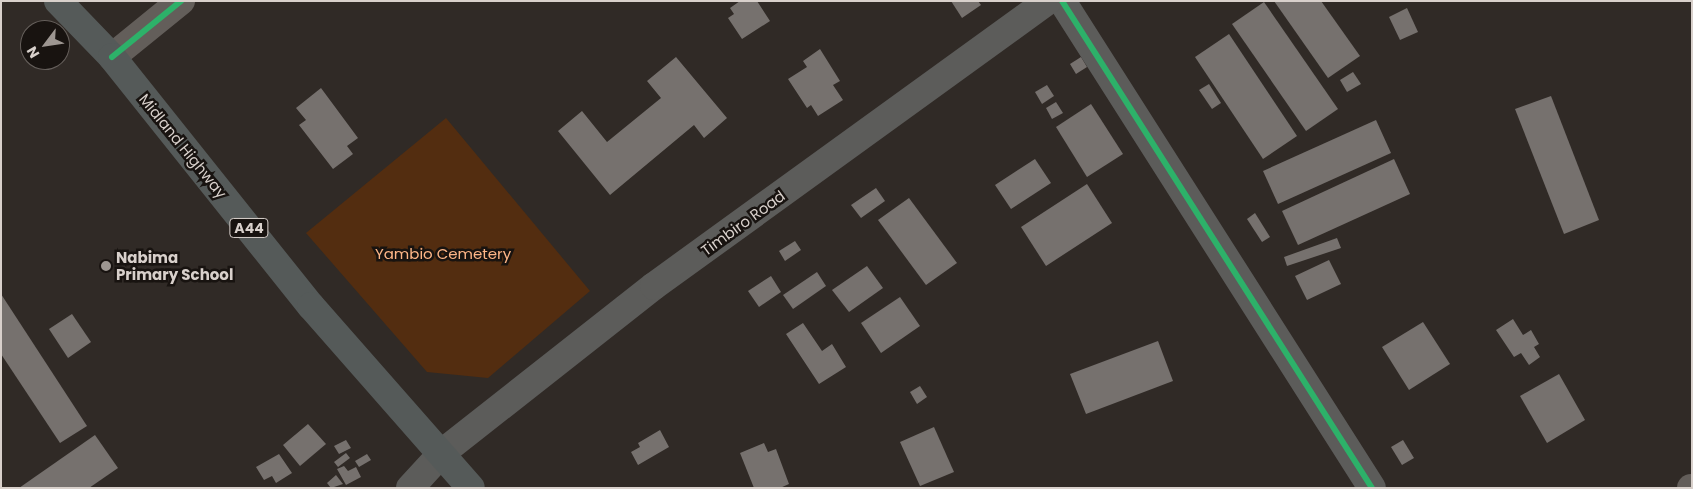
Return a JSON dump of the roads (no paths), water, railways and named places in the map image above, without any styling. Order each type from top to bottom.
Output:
[{"type":"main road","name":"Midland Highway","points":[[58,1],[112,57],[312,306],[443,452],[471,488]]},
{"type":"main road","name":"Timbiro Road","points":[[410,488],[443,452],[654,286],[1048,1]]},
{"type":"main road","points":[[1062,1],[1372,488]]},
{"type":"street","points":[[112,57],[180,1]]},
{"type":"place","name":"Nabima Primary School","points":[[106,266]]},
{"type":"park label","name":"Yambio Cemetery","points":[[443,254]]}]
